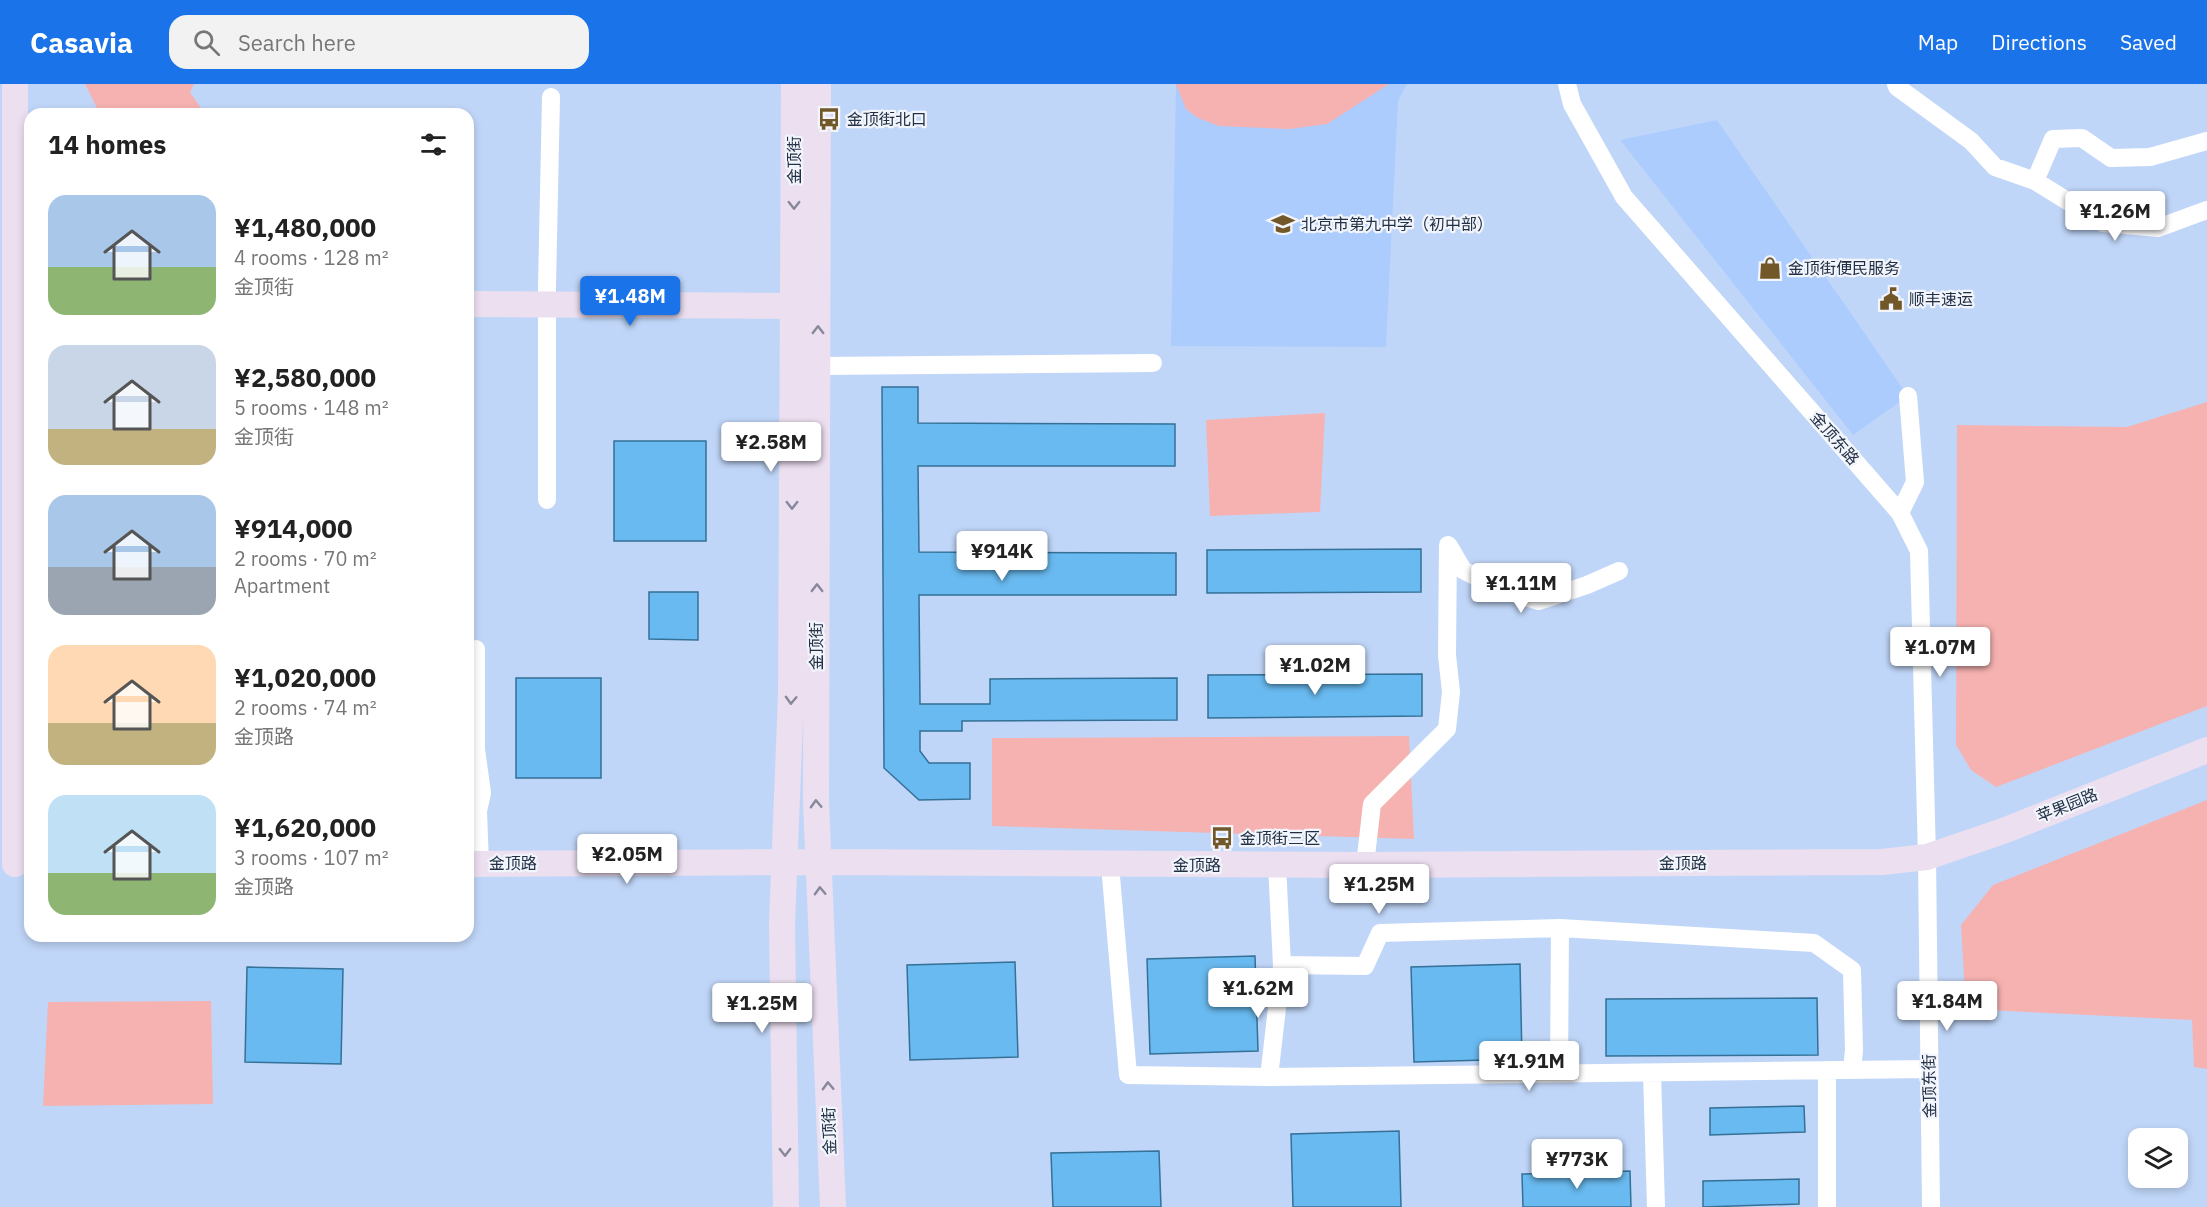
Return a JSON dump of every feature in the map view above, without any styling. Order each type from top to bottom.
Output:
[{"type":"street","points":[[15,84],[15,864]]},
{"type":"street","name":"金顶街","points":[[786,1207],[782,922],[792,695],[794,84]]},
{"type":"street","name":"金顶街","points":[[818,84],[816,802],[833,1207]]},
{"type":"street","name":"金顶东路","points":[[1566,84],[1572,104],[1624,197],[1900,513],[1919,551],[1927,857]]},
{"type":"street","points":[[1896,84],[1971,141],[1995,167],[2035,181],[2103,223],[2158,228],[2207,210]]},
{"type":"street","points":[[547,500],[547,306],[551,97]]},
{"type":"street","points":[[2035,181],[2053,139],[2082,138],[2111,158],[2150,158],[2207,141]]},
{"type":"street","points":[[474,304],[547,306],[767,304],[793,306]]},
{"type":"street","points":[[818,366],[1153,363]]},
{"type":"street","points":[[1900,513],[1915,482],[1908,396]]},
{"type":"street","points":[[1365,866],[1372,804],[1447,729],[1451,692],[1447,655],[1448,545],[1463,570],[1502,590],[1539,601],[1587,585],[1619,571]]},
{"type":"street","points":[[474,864],[478,811],[482,793],[476,749],[476,649]]},
{"type":"street","name":"苹果园路","points":[[1927,857],[2003,831],[2207,750]]},
{"type":"street","name":"金顶路","points":[[474,864],[819,862],[1365,866],[1882,862],[1927,857]]},
{"type":"street","name":"金顶东街","points":[[1927,857],[1931,1207]]},
{"type":"street","points":[[1110,864],[1128,1075],[1269,1077],[1929,1069]]},
{"type":"street","points":[[1269,1077],[1282,965],[1277,865]]},
{"type":"street","points":[[1282,965],[1365,966],[1380,933],[1560,928],[1814,943],[1852,970],[1854,1050],[1852,1070]]},
{"type":"street","points":[[1559,1074],[1560,928]]},
{"type":"street","points":[[1827,1070],[1827,1207]]},
{"type":"street","points":[[1652,1073],[1656,1207]]},
{"type":"shaded area","points":[[85,84],[194,84],[190,92],[201,108],[97,108]]},
{"type":"shaded area","name":"北京市第九中学（初中部）","points":[[1176,84],[1407,84],[1398,101],[1386,347],[1171,346]]},
{"type":"shaded area","points":[[1176,84],[1389,84],[1327,124],[1289,129],[1219,126],[1198,118],[1186,109]]},
{"type":"shaded area","name":"金顶街便民服务","points":[[1717,120],[1908,396],[1853,435],[1620,140]]},
{"type":"shaded area","points":[[2207,402],[2207,706],[1996,787],[1971,770],[1956,745],[1957,425],[2127,427]]},
{"type":"shaded area","points":[[1325,413],[1320,512],[1210,516],[1206,420]]},
{"type":"shaded area","points":[[1409,736],[1414,839],[992,826],[992,738]]},
{"type":"shaded area","points":[[2207,800],[2207,1069],[2194,1067],[2192,1020],[1966,1009],[1961,925],[1993,885]]},
{"type":"shaded area","points":[[211,1001],[213,1104],[43,1106],[48,1002]]},
{"type":"building","points":[[882,387],[918,387],[918,423],[1175,424],[1175,466],[918,466],[919,552],[1176,553],[1176,595],[919,595],[920,704],[990,704],[990,679],[1177,678],[1177,720],[962,721],[962,731],[920,731],[920,751],[929,763],[970,763],[970,799],[919,800],[884,768]]},
{"type":"building","points":[[614,441],[706,441],[706,541],[614,541]]},
{"type":"building","points":[[1421,549],[1421,592],[1207,593],[1207,550]]},
{"type":"building","points":[[649,592],[698,592],[698,640],[649,639]]},
{"type":"building","points":[[1422,674],[1422,716],[1208,718],[1208,675]]},
{"type":"building","points":[[516,678],[601,678],[601,778],[516,778]]},
{"type":"building","points":[[1255,956],[1258,1051],[1150,1054],[1147,959]]},
{"type":"building","points":[[1015,962],[1018,1057],[910,1060],[907,965]]},
{"type":"building","points":[[1520,964],[1522,1059],[1414,1062],[1411,967]]},
{"type":"building","points":[[247,967],[343,969],[341,1064],[245,1062]]},
{"type":"building","points":[[1817,998],[1818,1055],[1606,1056],[1606,999]]},
{"type":"building","points":[[1804,1106],[1805,1132],[1710,1135],[1710,1108]]},
{"type":"building","points":[[1399,1131],[1401,1207],[1293,1207],[1291,1134]]},
{"type":"building","points":[[1159,1151],[1161,1207],[1053,1207],[1051,1153]]},
{"type":"building","points":[[1630,1171],[1631,1207],[1523,1207],[1522,1174]]},
{"type":"building","points":[[1799,1179],[1799,1204],[1703,1207],[1703,1181]]},
{"type":"place","name":"金顶街北口","points":[[829,119]]},
{"type":"place","name":"北京市第九中学（初中部）","points":[[1283,224]]},
{"type":"place","name":"金顶街便民服务","points":[[1770,268]]},
{"type":"place","name":"顺丰速运","points":[[1891,299]]},
{"type":"place","name":"金顶街三区","points":[[1222,838]]}]
